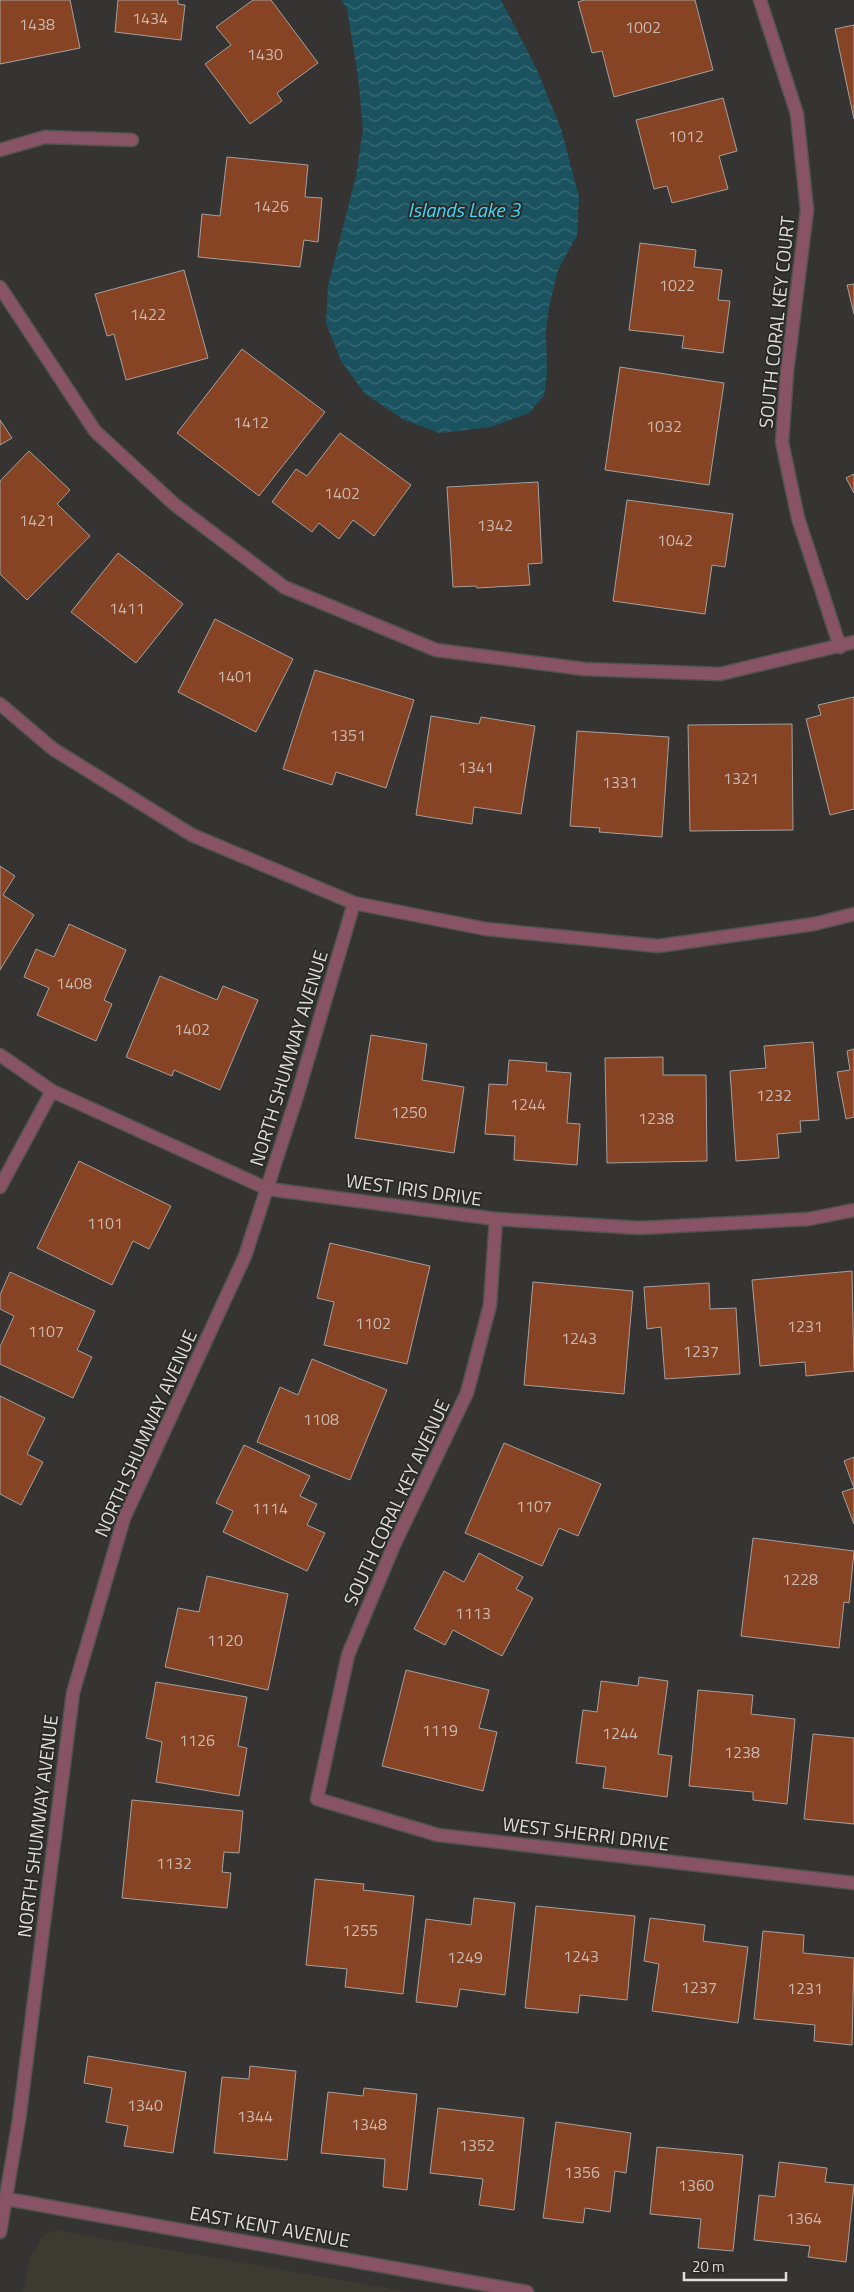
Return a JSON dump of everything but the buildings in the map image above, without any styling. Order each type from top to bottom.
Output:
[{"type":"street","name":"SOUTH CORAL KEY COURT","points":[[760,0],[797,114],[807,210],[787,372],[782,442],[798,518],[840,647]]},
{"type":"street","points":[[0,150],[45,137],[132,140]]},
{"type":"street","points":[[0,287],[94,431],[174,504],[284,587],[436,650],[584,669],[720,674],[840,647],[854,642]]},
{"type":"street","points":[[0,704],[53,749],[192,835],[354,903],[486,929],[658,946],[814,924],[854,914]]},
{"type":"street","name":"NORTH SHUMWAY AVENUE","points":[[0,2232],[19,2120],[73,1693],[99,1598],[124,1518],[244,1256],[268,1189],[354,903]]},
{"type":"street","name":"WEST IRIS DRIVE","points":[[0,1055],[52,1090],[268,1189],[496,1219],[640,1228],[809,1219],[854,1210]]},
{"type":"street","points":[[0,1187],[52,1090]]},
{"type":"street","name":"SOUTH CORAL KEY AVENUE","points":[[317,1799],[348,1654],[394,1545],[467,1393],[490,1305],[496,1219]]},
{"type":"street","name":"WEST SHERRI DRIVE","points":[[317,1799],[438,1835],[854,1883]]},
{"type":"street","name":"EAST KENT AVENUE","points":[[7,2199],[527,2292]]},
{"type":"shaded area","points":[[55,2230],[409,2292],[23,2292],[30,2259],[41,2238]]},
{"type":"water","name":"Islands Lake 3","points":[[341,0],[501,0],[537,70],[561,129],[579,197],[577,235],[558,270],[549,307],[546,331],[547,375],[544,396],[529,413],[491,427],[440,433],[404,420],[365,394],[341,361],[326,323],[328,286],[356,176],[363,129],[358,76],[347,9]]}]
